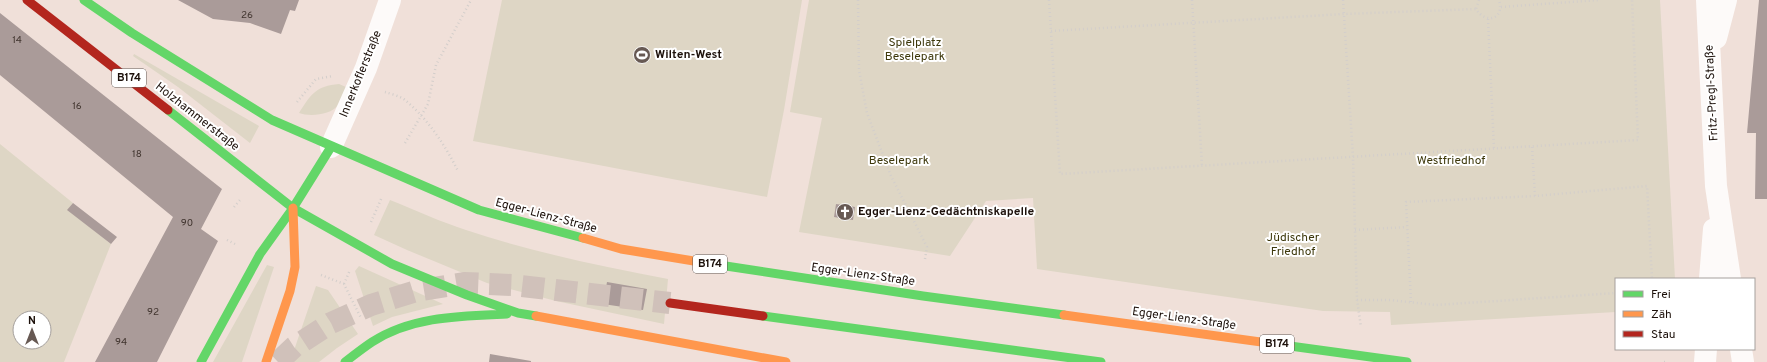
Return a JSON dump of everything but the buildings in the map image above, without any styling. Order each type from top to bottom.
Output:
[{"type":"main road","name":"Holzhammerstraße","points":[[27,0],[294,208]]},
{"type":"main road","name":"B174","points":[[84,0],[132,33],[272,120],[331,147]]},
{"type":"main road","points":[[201,362],[260,254],[294,208],[331,147]]},
{"type":"main road","name":"Egger-Lienz-Straße","points":[[331,147],[479,210],[621,249],[908,293],[1407,362]]},
{"type":"main road","points":[[266,362],[290,291],[296,267],[294,208]]},
{"type":"main road","name":"B174","points":[[294,208],[392,264],[518,314],[763,360],[786,362]]},
{"type":"main road","points":[[670,303],[1101,362]]},
{"type":"main road","points":[[345,362],[373,341],[410,324],[453,316],[518,314]]},
{"type":"street","name":"Innerkoflerstraße","points":[[331,147],[366,68],[390,0]]},
{"type":"street","name":"Fritz-Pregl-Straße","points":[[1707,0],[1716,186],[1730,278]]},
{"type":"street","points":[[1710,60],[1726,0]]},
{"type":"street","name":"Fritz-Pregl-Straße","points":[[1710,278],[1716,186]]},
{"type":"street","points":[[1705,362],[1706,350]]},
{"type":"street","points":[[1741,350],[1743,362]]},
{"type":"path","points":[[405,143],[428,104],[436,65],[471,0]]},
{"type":"path","points":[[858,0],[859,70],[867,113],[891,176],[927,247],[925,259]]},
{"type":"path","points":[[1049,0],[1060,174],[1638,140],[1632,0]]},
{"type":"path","points":[[1192,0],[1202,166]]},
{"type":"path","points":[[1343,0],[1353,157],[1357,300],[1361,327]]},
{"type":"path","points":[[1479,0],[1476,9],[1480,16],[1488,19],[1494,18],[1499,13],[1501,7],[1499,0]]},
{"type":"path","points":[[1501,7],[1599,0]]},
{"type":"path","points":[[1051,31],[1344,14],[1476,9]]},
{"type":"path","points":[[1488,19],[1494,149]]},
{"type":"path","points":[[296,103],[316,79],[333,76],[338,77]]},
{"type":"path","points":[[385,92],[404,99],[444,144],[479,210]]},
{"type":"path","points":[[1532,147],[1535,196]]},
{"type":"path","points":[[1411,302],[1406,202],[1535,196],[1647,186],[1652,278]]},
{"type":"path","points":[[370,224],[382,197]]},
{"type":"path","points":[[1355,230],[1407,227]]},
{"type":"path","points":[[344,284],[353,263]]},
{"type":"path","points":[[319,275],[344,284],[364,323]]},
{"type":"path","points":[[1357,300],[1390,300],[1436,304],[1615,292]]},
{"type":"green space","name":"Wilten-West","points":[[502,0],[802,0],[784,110],[767,197],[473,141]]},
{"type":"green space","name":"Westfriedhof","points":[[809,0],[1660,0],[1675,278],[1615,278],[1615,312],[1391,325],[1390,312],[1323,311],[1037,269],[1033,198],[986,201],[950,256],[799,232],[822,118],[790,112]]},
{"type":"green space","points":[[134,54],[259,126],[250,143],[178,87],[133,56]]},
{"type":"green space","points":[[339,84],[346,87],[341,101],[335,108],[325,113],[314,115],[299,113],[311,96],[319,89]]},
{"type":"green space","points":[[0,144],[73,203],[68,210],[111,244],[64,362],[0,362]]},
{"type":"green space","points":[[390,200],[438,220],[491,238],[592,264],[668,279],[664,324],[556,301],[487,283],[407,250],[374,235]]},
{"type":"green space","points":[[267,265],[274,267],[242,362],[213,362]]},
{"type":"green space","points":[[359,266],[443,304],[392,317],[373,326],[355,271]]},
{"type":"green space","points":[[316,286],[328,290],[358,334],[319,362],[290,362]]},
{"type":"tunnel","points":[[278,362],[294,347],[331,323],[371,305],[416,291],[464,283],[512,285],[670,303]]},
{"type":"traffic: fast","points":[[84,0],[132,33],[272,120],[479,210],[583,238]]},
{"type":"traffic: fast","points":[[168,110],[293,208],[392,264],[467,295],[518,313],[536,316]]},
{"type":"traffic: fast","points":[[201,362],[260,254],[293,208],[331,147]]},
{"type":"traffic: fast","points":[[706,263],[923,296],[1064,315]]},
{"type":"traffic: fast","points":[[345,362],[387,333],[420,322],[455,317],[507,314]]},
{"type":"traffic: fast","points":[[763,316],[1101,362]]},
{"type":"traffic: fast","points":[[1290,346],[1407,362]]},
{"type":"traffic: slow","points":[[266,362],[290,291],[295,267],[293,208]]},
{"type":"traffic: slow","points":[[583,238],[621,249],[706,263]]},
{"type":"traffic: slow","points":[[1064,315],[1290,346]]},
{"type":"traffic: slow","points":[[536,316],[786,362]]},
{"type":"traffic: jam","points":[[27,0],[168,110]]},
{"type":"traffic: jam","points":[[670,303],[763,316]]},
{"type":"place","name":"Wilten-West","points":[[642,55]]},
{"type":"place","name":"Egger-Lienz-Gedächtniskapelle","points":[[845,212]]},
{"type":"park label","name":"Spielplatz Beselepark","points":[[915,50]]},
{"type":"park label","name":"Beselepark","points":[[899,161]]},
{"type":"park label","name":"Jüdischer Friedhof","points":[[1293,245]]}]
